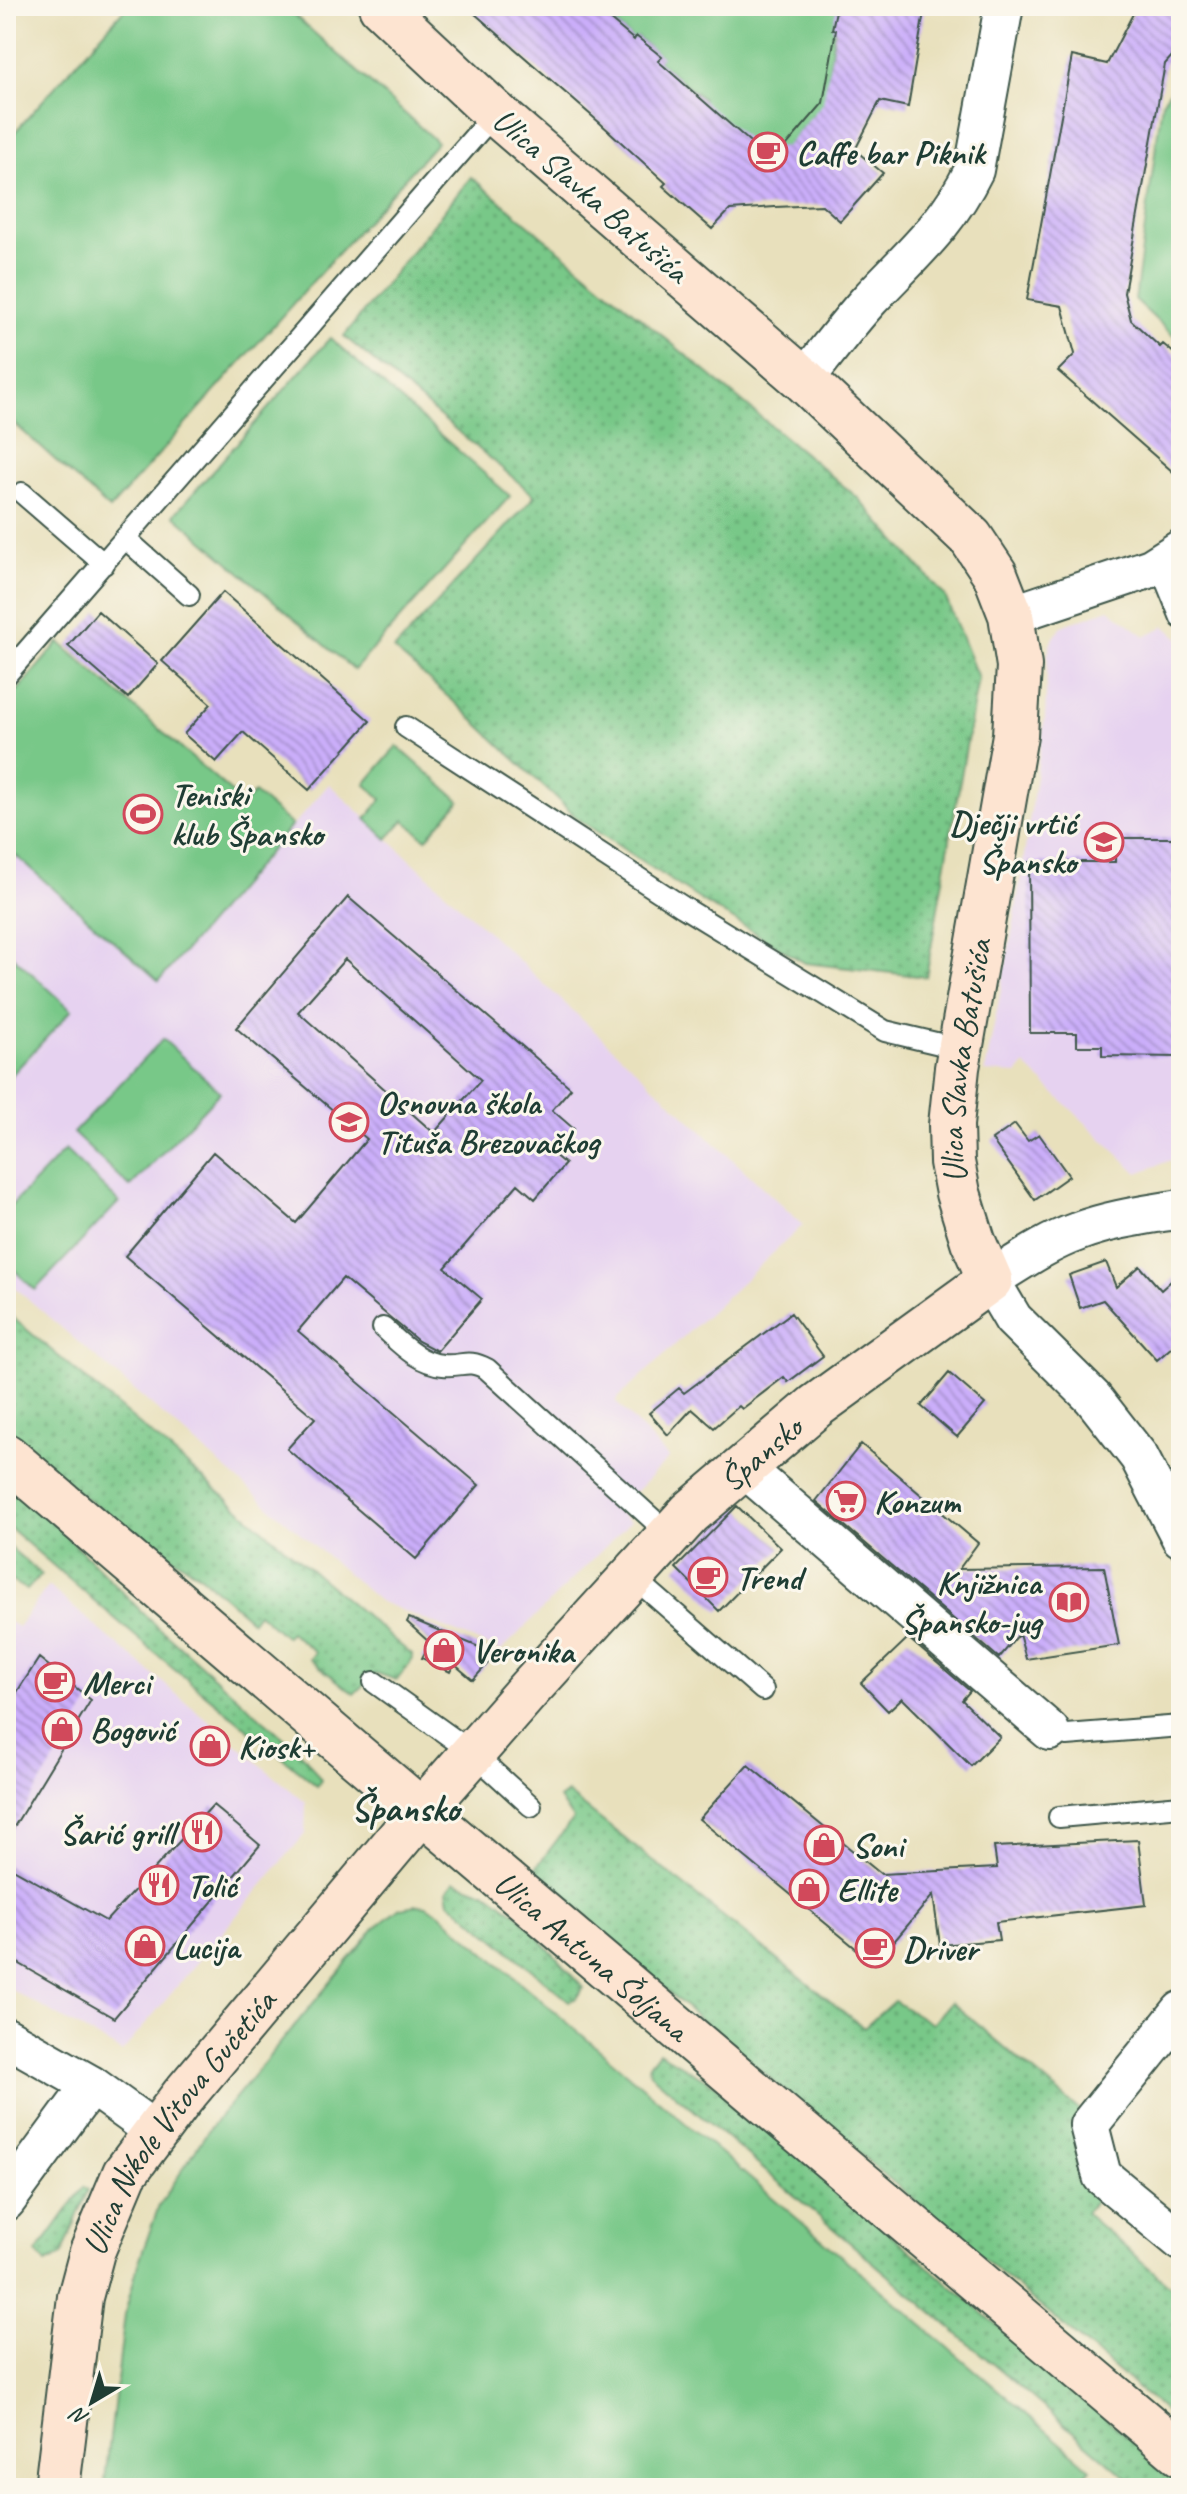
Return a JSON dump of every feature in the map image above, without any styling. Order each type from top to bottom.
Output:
[{"type":"street","name":"Ulica Slavka Batušića","points":[[381,6],[495,113],[804,380],[971,538],[995,574],[1011,615],[1019,666],[1015,735],[961,1049],[951,1125],[952,1162],[973,1241],[990,1280],[1013,1319],[1093,1398],[1139,1457],[1181,1538]]},
{"type":"street","points":[[804,380],[869,300],[946,220],[963,193],[974,170],[1004,6]]},
{"type":"street","points":[[1011,615],[1170,557]]},
{"type":"street","name":"Špansko","points":[[422,1811],[690,1513],[816,1406],[990,1280],[1043,1248],[1097,1225],[1181,1209]]},
{"type":"street","name":"Ulica Antuna Šoljana","points":[[6,1456],[1181,2454]]},
{"type":"street","points":[[743,1467],[1050,1731]]},
{"type":"street","name":"Ulica Nikole Vitova Gučetića","points":[[57,2488],[74,2339],[85,2276],[100,2228],[125,2173],[242,2024],[422,1811]]},
{"type":"street","points":[[1181,2011],[1089,2125],[1102,2176],[1181,2241]]},
{"type":"street","points":[[6,2037],[91,2085],[156,2132]]},
{"type":"street","points":[[6,2201],[91,2085]]},
{"type":"lane","points":[[6,675],[495,113]]},
{"type":"lane","points":[[22,493],[104,564]]},
{"type":"lane","points":[[126,539],[189,595]]},
{"type":"lane","points":[[1170,557],[1181,618]]},
{"type":"lane","points":[[406,727],[683,907],[885,1031],[961,1049]]},
{"type":"lane","points":[[383,1328],[411,1354],[444,1365],[473,1361],[487,1369],[670,1535]]},
{"type":"lane","points":[[632,1576],[763,1690]]},
{"type":"lane","points":[[374,1682],[473,1753],[531,1806]]},
{"type":"lane","points":[[1050,1731],[1067,1735],[1181,1726]]},
{"type":"lane","points":[[1059,1817],[1181,1806]]},
{"type":"shaded area","name":"Dječji vrtić Špansko","points":[[1109,609],[1145,636],[1165,626],[1181,640],[1181,1156],[1138,1173],[1025,1065],[1017,1074],[985,1072],[1014,922],[1045,717],[1051,642],[1062,626]]},
{"type":"shaded area","name":"Osnovna škola Tituša Brezovačkog","points":[[329,784],[803,1225],[615,1401],[669,1458],[617,1510],[630,1522],[501,1651],[379,1601],[6,1280],[6,848],[159,981]]},
{"type":"shaded area","points":[[48,1586],[306,1803],[305,1834],[122,2052],[6,1987],[6,1676],[10,1671],[6,1668],[6,1620],[18,1627]]},
{"type":"green space","points":[[127,6],[284,6],[437,142],[110,509],[6,416],[6,142]]},
{"type":"green space","points":[[595,6],[837,6],[825,107],[814,114],[786,147],[757,147],[701,103],[703,99],[658,61],[661,57],[637,37],[634,40]]},
{"type":"green space","points":[[1181,75],[1181,343],[1135,300],[1162,102]]},
{"type":"green space","points":[[471,177],[858,498],[945,596],[978,678],[926,977],[805,963],[702,901],[578,819],[460,707],[394,650],[535,496],[344,336]]},
{"type":"green space","points":[[330,338],[510,496],[354,670],[174,515]]},
{"type":"green space","name":"Teniski klub Špansko","points":[[59,642],[244,803],[254,793],[292,825],[159,981],[6,847],[6,704]]},
{"type":"green space","points":[[397,746],[460,801],[426,839],[404,820],[387,839],[366,819],[382,799],[365,784]]},
{"type":"green space","points":[[6,950],[72,1010],[6,1081]]},
{"type":"green space","points":[[163,1039],[220,1092],[130,1187],[73,1133]]},
{"type":"green space","points":[[65,1150],[119,1202],[35,1290],[6,1262],[6,1211]]},
{"type":"green space","points":[[6,1312],[412,1655],[413,1659],[397,1680],[376,1673],[354,1694],[310,1659],[315,1652],[290,1632],[285,1637],[258,1613],[252,1621],[199,1575],[84,1497],[6,1430]]},
{"type":"green space","points":[[6,1480],[53,1522],[149,1619],[304,1756],[321,1780],[317,1786],[6,1525]]},
{"type":"green space","points":[[6,1544],[41,1574],[27,1590],[6,1578]]},
{"type":"green space","points":[[567,1793],[864,2028],[894,2001],[932,2024],[951,2002],[1079,2110],[1075,2137],[1077,2156],[1101,2194],[1085,2213],[1181,2295],[1181,2425],[501,1851],[504,1846],[534,1870],[573,1819],[559,1799]]},
{"type":"green space","points":[[455,1881],[490,1894],[518,1915],[584,1988],[575,1999],[569,2001],[449,1901],[447,1891]]},
{"type":"green space","points":[[427,1906],[440,1914],[1091,2469],[1073,2488],[104,2488],[125,2314],[138,2264],[159,2206],[207,2132],[376,1927],[400,1908]]},
{"type":"green space","points":[[659,2052],[720,2088],[1157,2462],[1181,2488],[1139,2488],[650,2073],[649,2065]]},
{"type":"green space","points":[[84,2187],[88,2190],[62,2255],[46,2263],[36,2253]]},
{"type":"building","points":[[466,6],[594,6],[634,40],[636,36],[662,57],[658,61],[757,148],[786,146],[823,103],[836,30],[832,29],[837,6],[925,6],[908,107],[880,101],[855,150],[883,173],[840,221],[822,205],[775,207],[730,210],[712,229],[663,186],[666,183],[600,123]]},
{"type":"building","points":[[1137,6],[1181,6],[1181,46],[1165,64],[1124,293],[1131,320],[1160,347],[1163,344],[1181,359],[1181,479],[1058,371],[1075,354],[1062,306],[1027,300],[1072,56],[1107,64]]},
{"type":"building","points":[[223,592],[370,721],[309,790],[243,732],[216,762],[184,734],[211,704],[162,661]]},
{"type":"building","points":[[98,611],[158,664],[128,698],[68,646]]},
{"type":"building","points":[[1115,838],[1181,838],[1181,1057],[1102,1056],[1102,1046],[1077,1046],[1077,1033],[1030,1033],[1029,862],[1115,862]]},
{"type":"building","points":[[348,897],[571,1088],[552,1110],[574,1129],[553,1154],[565,1164],[535,1199],[518,1184],[445,1268],[482,1299],[437,1351],[418,1341],[343,1278],[298,1331],[479,1485],[416,1559],[287,1449],[315,1418],[125,1256],[213,1152],[296,1223],[367,1139],[236,1028]],"holes":[[[345,959],[481,1080],[434,1133],[298,1012]]]},
{"type":"building","points":[[1015,1124],[1028,1141],[1039,1134],[1069,1176],[1035,1200],[992,1140]]},
{"type":"building","points":[[1106,1262],[1116,1287],[1140,1266],[1161,1290],[1181,1272],[1181,1339],[1157,1360],[1103,1300],[1080,1308],[1069,1275]]},
{"type":"building","points":[[791,1313],[823,1356],[788,1382],[784,1377],[742,1409],[739,1406],[714,1428],[692,1409],[668,1435],[649,1413],[679,1388],[684,1393]]},
{"type":"building","points":[[949,1373],[985,1404],[957,1437],[921,1406]]},
{"type":"building","points":[[861,1444],[978,1543],[959,1569],[1104,1567],[1119,1645],[1026,1659],[1019,1634],[999,1658],[816,1501]]},
{"type":"building","points":[[737,1506],[781,1548],[719,1611],[676,1568]]},
{"type":"building","points":[[409,1618],[496,1654],[473,1680],[454,1664],[450,1672],[422,1658],[430,1643],[407,1622]]},
{"type":"building","points":[[908,1638],[970,1691],[962,1700],[1000,1737],[971,1766],[902,1698],[888,1711],[861,1683]]},
{"type":"building","points":[[39,1658],[91,1700],[6,1840],[6,1709]]},
{"type":"building","points":[[748,1765],[881,1874],[997,1868],[994,1847],[1138,1840],[1146,1905],[996,1922],[999,1940],[940,1945],[933,1895],[875,1964],[699,1819]]},
{"type":"building","points":[[213,1805],[260,1845],[114,2018],[6,1956],[6,1865],[106,1921]]},
{"type":"place","name":"Caffe bar Piknik","points":[[768,152]]},
{"type":"place","name":"Teniski klub Špansko","points":[[143,814]]},
{"type":"place","name":"Dječji vrtić Špansko","points":[[1104,842]]},
{"type":"place","name":"Osnovna škola Tituša Brezovačkog","points":[[349,1122]]},
{"type":"place","name":"Konzum","points":[[846,1501]]},
{"type":"place","name":"Trend","points":[[708,1577]]},
{"type":"place","name":"Knjižnica Špansko-jug","points":[[1069,1602]]},
{"type":"place","name":"Veronika","points":[[444,1650]]},
{"type":"place","name":"Merci","points":[[55,1682]]},
{"type":"place","name":"Bogović","points":[[62,1729]]},
{"type":"place","name":"Kiosk+","points":[[210,1746]]},
{"type":"place","name":"Šarić grill","points":[[202,1832]]},
{"type":"place","name":"Soni","points":[[824,1845]]},
{"type":"place","name":"Tolić","points":[[159,1885]]},
{"type":"place","name":"Ellite","points":[[809,1889]]},
{"type":"place","name":"Lucija","points":[[145,1946]]},
{"type":"place","name":"Driver","points":[[875,1948]]},
{"type":"district","name":"Špansko","points":[[405,1808]]}]
